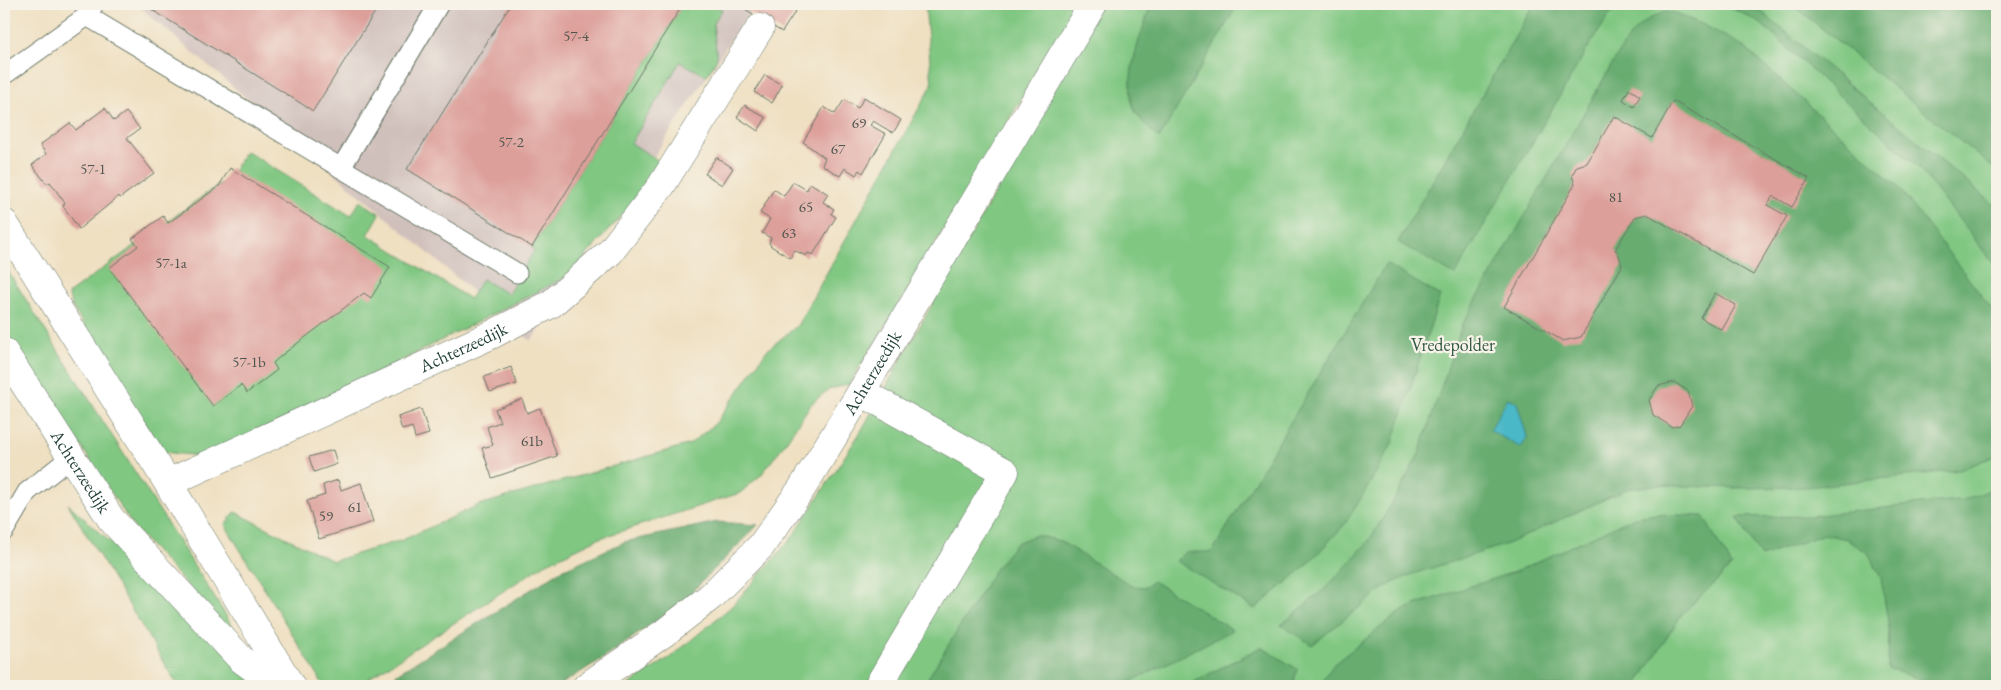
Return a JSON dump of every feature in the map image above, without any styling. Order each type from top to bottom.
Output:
[{"type":"street","name":"Achterzeedijk","points":[[587,686],[664,633],[710,597],[761,546],[802,488],[861,392],[1093,4]]},
{"type":"street","name":"Achterzeedijk","points":[[168,483],[493,334],[551,304],[610,252],[661,186],[760,28]]},
{"type":"street","points":[[4,223],[168,483],[291,686]]},
{"type":"street","name":"Achterzeedijk","points":[[4,352],[70,458],[111,519],[242,659],[278,686]]},
{"type":"street","points":[[861,392],[1005,472],[878,686]]},
{"type":"lane","points":[[340,168],[439,4]]},
{"type":"lane","points":[[4,75],[91,10],[340,168],[517,273]]},
{"type":"lane","points":[[4,531],[27,492],[70,458]]},
{"type":"shaded area","points":[[136,4],[755,4],[531,341]]},
{"type":"green space","points":[[683,4],[714,4],[722,10],[713,23],[717,58],[707,76],[680,62],[631,143],[662,163],[662,170],[568,276],[211,457],[163,452],[73,308],[68,294],[229,177],[246,151],[351,216],[360,201],[380,214],[368,235],[470,299],[482,279],[508,294],[534,251],[532,247]]},
{"type":"green space","points":[[925,4],[1078,4],[849,384],[828,390],[811,404],[761,475],[740,493],[597,539],[545,564],[357,686],[324,686],[225,525],[235,512],[333,561],[402,540],[479,505],[690,444],[716,423],[767,350],[797,326],[932,85]]},
{"type":"green space","name":"Vredepolder","points":[[1101,4],[1997,4],[1997,686],[627,686],[672,656],[732,606],[791,539],[860,433]]},
{"type":"green space","points":[[1151,4],[1238,4],[1159,139],[1136,113],[1130,88],[1134,58]]},
{"type":"green space","points":[[1534,4],[1621,4],[1610,14],[1586,51],[1455,275],[1398,242]]},
{"type":"green space","points":[[1725,4],[1756,4],[1766,16],[1997,207],[1997,268],[1920,169],[1760,23]]},
{"type":"green space","points":[[1792,4],[1997,4],[1997,171]]},
{"type":"green space","points":[[1665,12],[1677,14],[1706,26],[1743,46],[1899,188],[1997,316],[1997,455],[1960,470],[1807,487],[1736,488],[1655,485],[1627,489],[1507,544],[1410,575],[1385,587],[1312,645],[1281,625],[1329,585],[1368,542],[1419,454],[1462,325],[1622,48],[1632,33],[1646,21]]},
{"type":"green space","points":[[1386,264],[1440,296],[1393,442],[1345,524],[1308,564],[1255,609],[1176,561],[1185,552],[1212,552]]},
{"type":"green space","points":[[4,265],[249,652],[135,529],[4,328]]},
{"type":"green space","points":[[1997,487],[1997,686],[1968,686],[1929,681],[1888,668],[1889,628],[1881,578],[1869,554],[1847,539],[1824,534],[1761,557],[1737,517],[1809,516],[1967,499]]},
{"type":"green space","points":[[68,504],[139,568],[262,686],[178,686]]},
{"type":"green space","points":[[1657,514],[1703,516],[1732,566],[1682,614],[1636,686],[1323,686],[1324,679],[1334,664],[1400,612],[1420,603],[1517,571],[1635,517]]},
{"type":"green space","points":[[717,522],[758,525],[682,602],[610,654],[558,686],[402,686],[395,675],[562,570],[624,542]]},
{"type":"green space","points":[[1036,535],[1060,541],[1132,586],[1146,587],[1153,581],[1233,630],[1122,686],[923,686],[996,568],[1016,543]]},
{"type":"green space","points":[[1261,647],[1297,669],[1293,686],[1186,686]]},
{"type":"water","points":[[1508,398],[1517,403],[1527,437],[1521,448],[1490,430]]},
{"type":"building","points":[[143,4],[380,4],[313,111]]},
{"type":"building","points":[[511,4],[683,4],[532,247],[407,169]]},
{"type":"building","points":[[737,4],[800,4],[782,32]]},
{"type":"building","points":[[765,75],[782,85],[772,103],[754,92]]},
{"type":"building","points":[[1629,89],[1640,96],[1634,107],[1623,100]]},
{"type":"building","points":[[864,97],[901,120],[893,133],[873,121],[870,125],[886,134],[863,173],[859,170],[856,175],[845,168],[840,176],[822,165],[825,158],[803,142],[824,107],[835,114],[844,100],[858,108]]},
{"type":"building","points":[[1673,101],[1809,178],[1792,207],[1773,196],[1767,205],[1787,216],[1753,275],[1647,214],[1635,217],[1615,250],[1618,252],[1622,266],[1581,337],[1563,341],[1504,307],[1575,184],[1572,175],[1577,166],[1587,163],[1614,116],[1652,138]]},
{"type":"building","points":[[745,105],[766,118],[758,131],[737,117]]},
{"type":"building","points":[[105,108],[114,121],[126,112],[140,129],[127,138],[154,173],[120,198],[119,196],[79,229],[63,206],[65,203],[50,182],[47,184],[32,165],[46,154],[40,145],[70,123],[76,130]]},
{"type":"building","points":[[716,157],[733,168],[722,185],[705,174]]},
{"type":"building","points":[[230,168],[390,267],[371,298],[364,293],[282,355],[273,363],[277,370],[247,393],[241,385],[213,406],[109,268],[138,246],[132,239],[163,216],[168,223],[178,216],[219,186]]},
{"type":"building","points":[[793,182],[807,190],[810,183],[828,194],[823,202],[834,209],[831,214],[836,217],[813,255],[808,253],[806,256],[794,250],[790,258],[771,246],[769,243],[771,238],[762,233],[770,219],[760,213],[774,189],[784,196]]},
{"type":"building","points":[[1715,293],[1736,305],[1722,330],[1701,318]]},
{"type":"building","points":[[511,367],[517,384],[490,392],[484,377]]},
{"type":"building","points":[[1674,382],[1688,391],[1692,406],[1680,425],[1672,427],[1653,415],[1649,400],[1658,386]]},
{"type":"building","points":[[522,399],[527,413],[540,408],[557,456],[492,478],[482,448],[493,445],[487,427],[500,422],[495,409]]},
{"type":"building","points":[[421,409],[429,434],[415,438],[412,427],[402,430],[398,417]]},
{"type":"building","points":[[333,450],[337,464],[314,472],[309,457]]},
{"type":"building","points":[[338,480],[341,490],[361,483],[373,522],[319,539],[307,501],[325,495],[323,485]]}]
